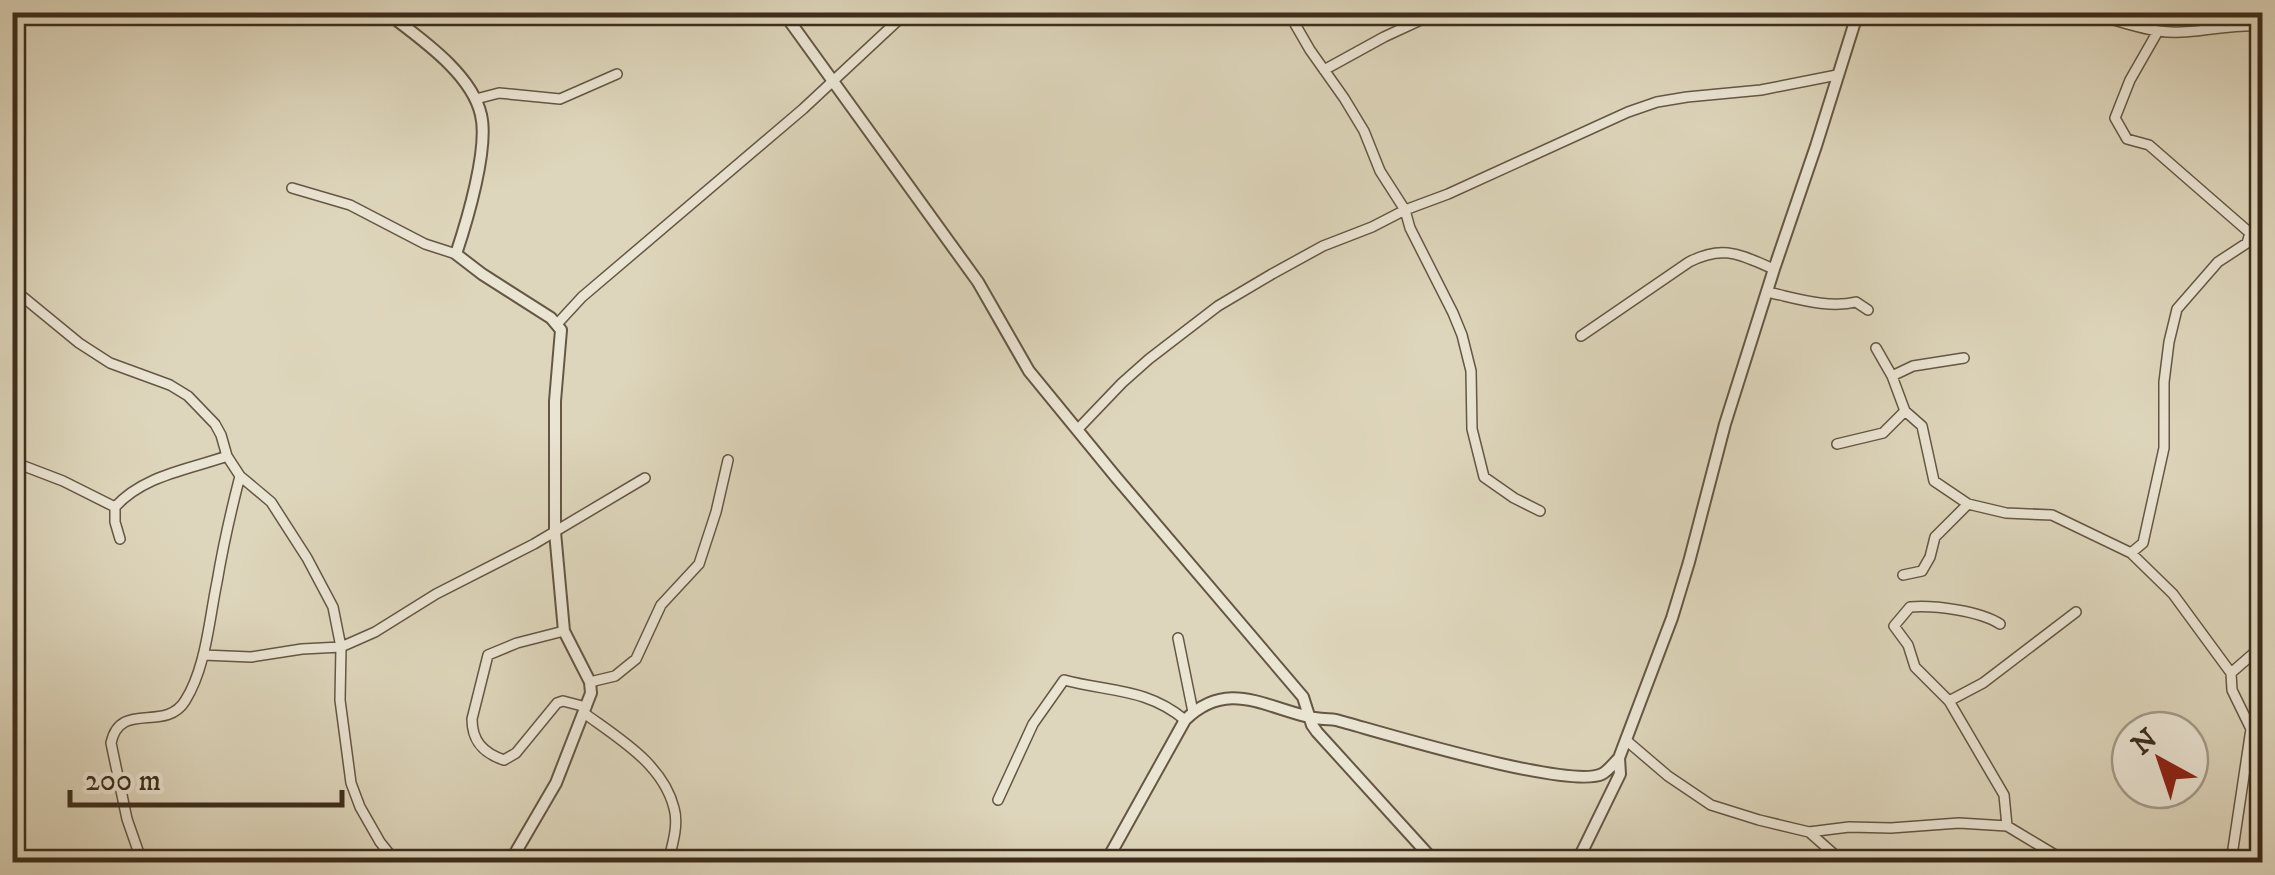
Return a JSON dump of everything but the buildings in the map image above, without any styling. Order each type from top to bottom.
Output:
[{"type":"street","points":[[386,12],[458,74],[482,114],[478,173],[456,254]]},
{"type":"street","points":[[783,12],[978,282],[1029,371],[1303,697],[1316,732],[1435,862]]},
{"type":"street","points":[[558,324],[582,297],[832,82],[907,12]]},
{"type":"street","points":[[1288,12],[1364,131],[1462,335],[1471,371],[1475,446],[1484,476],[1540,511]]},
{"type":"street","points":[[1324,70],[1438,12]]},
{"type":"street","points":[[1576,862],[1620,774],[1620,758],[1672,618],[1725,424],[1858,12]]},
{"type":"street","points":[[2089,12],[2158,32],[2262,26]]},
{"type":"street","points":[[2130,553],[2142,543],[2164,448],[2164,382],[2177,310],[2218,262],[2247,243],[2250,233],[2150,145],[2127,139],[2115,118],[2130,80],[2158,32]]},
{"type":"street","points":[[476,99],[498,93],[560,99],[616,74]]},
{"type":"street","points":[[1077,430],[1149,359],[1218,306],[1323,246],[1657,102],[1760,90],[1837,75]]},
{"type":"street","points":[[292,188],[350,204],[425,244],[456,254],[562,330],[555,401],[555,532],[564,630],[590,682],[591,693],[556,782],[510,862]]},
{"type":"street","points":[[1581,336],[1708,253],[1742,256],[1774,269]]},
{"type":"street","points":[[12,288],[110,363],[170,385],[188,396],[215,424],[227,456],[240,476],[271,502],[332,607],[342,647],[340,700],[351,784],[380,842],[396,862]]},
{"type":"street","points":[[1768,292],[1817,302],[1856,302],[1868,310]]},
{"type":"street","points":[[1876,348],[1905,411],[1922,426],[1934,480],[1968,504],[2006,514],[2052,515],[2130,553],[2173,594],[2231,673],[2232,690],[2251,729],[2231,862]]},
{"type":"street","points":[[1892,376],[1912,366],[1964,358]]},
{"type":"street","points":[[1837,444],[1883,433],[1905,411]]},
{"type":"street","points":[[120,539],[115,507],[127,494],[150,480],[227,456]]},
{"type":"street","points":[[590,682],[615,676],[636,660],[661,605],[699,564],[728,460]]},
{"type":"street","points":[[16,463],[115,507]]},
{"type":"street","points":[[139,861],[115,762],[113,732],[131,718],[172,713],[181,707],[192,685],[202,655],[240,476]]},
{"type":"street","points":[[202,655],[251,657],[342,647],[646,478]]},
{"type":"street","points":[[1902,575],[1922,570],[1935,537],[1968,504]]},
{"type":"street","points":[[2000,624],[1988,616],[1922,606],[1910,607],[1894,626],[1908,645],[1914,667],[1949,701],[2004,796],[2007,826]]},
{"type":"street","points":[[1949,701],[1982,684],[2076,612]]},
{"type":"street","points":[[564,630],[488,654],[472,719],[476,740],[482,748],[504,760],[516,753],[558,703],[584,710],[646,760],[666,790],[675,821],[668,862]]},
{"type":"street","points":[[1178,638],[1190,685],[1189,716]]},
{"type":"street","points":[[2231,673],[2262,646]]},
{"type":"street","points":[[998,800],[1034,724],[1064,680],[1125,690],[1189,716]]},
{"type":"street","points":[[1106,862],[1189,716],[1202,705],[1226,697],[1246,698],[1309,717],[1336,720],[1532,772],[1586,777],[1602,774],[1620,758]]},
{"type":"street","points":[[1326,742],[1336,720]]},
{"type":"street","points":[[1627,741],[1711,805],[1759,820],[1809,832],[1959,823],[2007,826],[2067,862]]},
{"type":"street","points":[[1809,832],[1830,857],[1843,862]]}]
